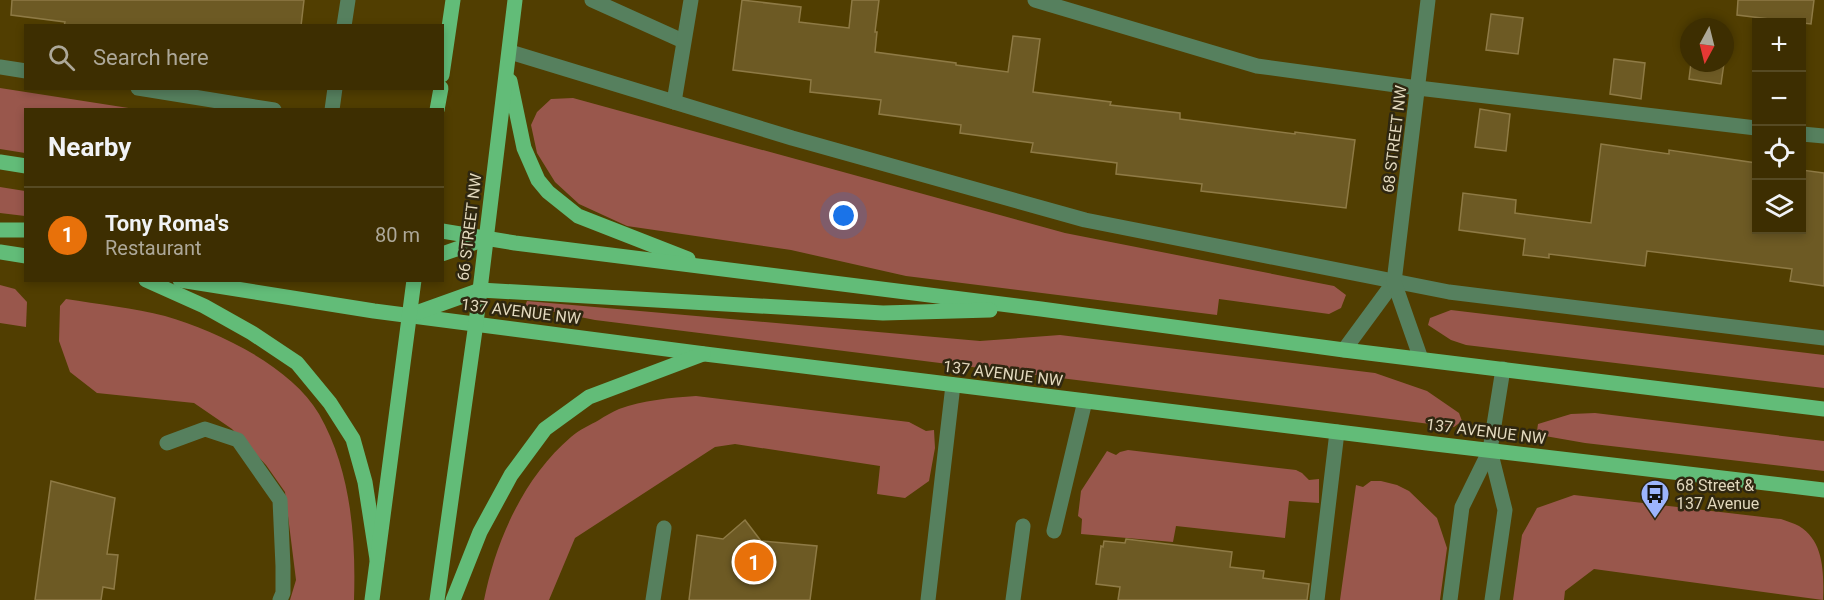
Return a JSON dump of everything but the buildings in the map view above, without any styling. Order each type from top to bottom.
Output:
[{"type":"main road","points":[[444,61],[453,0]]},
{"type":"main road","name":"66 STREET NW","points":[[437,600],[476,323],[515,0]]},
{"type":"main road","points":[[508,69],[524,148],[538,180],[548,192],[578,216],[710,267]]},
{"type":"main road","points":[[437,108],[441,90]]},
{"type":"main road","points":[[0,162],[24,166]]},
{"type":"main road","points":[[0,230],[24,230]]},
{"type":"main road","points":[[444,231],[1344,350],[1824,409]]},
{"type":"main road","points":[[444,253],[486,238]]},
{"type":"main road","points":[[0,252],[24,256]]},
{"type":"main road","points":[[150,282],[204,306],[252,333],[297,363],[330,403],[353,439],[365,482],[377,559]]},
{"type":"main road","name":"137 AVENUE NW","points":[[193,282],[410,315],[705,354],[1824,490]]},
{"type":"main road","points":[[372,600],[414,282]]},
{"type":"main road","points":[[410,315],[480,290],[883,313],[1041,309]]},
{"type":"main road","points":[[453,600],[480,532],[511,475],[545,429],[589,397],[705,354]]},
{"type":"street","points":[[344,24],[348,0]]},
{"type":"street","points":[[592,0],[683,41]]},
{"type":"street","points":[[674,102],[691,0]]},
{"type":"street","points":[[1035,0],[1257,66],[1418,88],[1752,128]]},
{"type":"street","name":"68 STREET NW","points":[[1421,359],[1394,282],[1428,0]]},
{"type":"street","points":[[510,52],[792,138],[1085,220],[1470,295],[1824,338]]},
{"type":"street","points":[[0,67],[24,71]]},
{"type":"street","points":[[150,90],[259,108]]},
{"type":"street","points":[[332,108],[335,90]]},
{"type":"street","points":[[1806,134],[1824,136]]},
{"type":"street","name":"68 STREET NW","points":[[1344,350],[1394,282]]},
{"type":"street","points":[[1450,600],[1462,507],[1490,450],[1503,369]]},
{"type":"street","points":[[928,600],[953,385]]},
{"type":"street","points":[[1054,531],[1085,401]]},
{"type":"street","points":[[167,443],[205,429],[238,440],[280,500],[283,566],[283,593],[280,600]]},
{"type":"street","points":[[1317,600],[1337,432]]},
{"type":"street","points":[[1490,450],[1505,510],[1492,600]]},
{"type":"street","points":[[1013,600],[1023,526]]},
{"type":"street","points":[[653,600],[664,528]]},
{"type":"shaded area","points":[[0,88],[129,108],[24,108],[24,153],[0,149]]},
{"type":"shaded area","points":[[573,98],[1065,233],[1334,286],[1346,295],[1341,308],[1329,314],[1219,299],[1217,315],[906,276],[791,250],[627,226],[579,204],[555,182],[537,153],[531,125],[537,112],[551,99]]},
{"type":"shaded area","points":[[0,187],[24,191],[24,216],[0,213]]},
{"type":"shaded area","points":[[0,285],[15,289],[27,302],[26,327],[0,323]]},
{"type":"shaded area","points":[[66,299],[153,313],[207,331],[272,366],[306,397],[319,414],[330,435],[345,481],[354,552],[354,600],[290,600],[296,580],[285,492],[266,465],[232,429],[194,403],[97,393],[70,372],[59,341],[60,306]]},
{"type":"shaded area","points":[[527,301],[980,341],[1060,335],[1375,373],[1427,391],[1459,413],[1462,421],[1454,427],[595,320],[525,306]]},
{"type":"shaded area","points":[[1451,310],[1824,355],[1824,388],[1466,345],[1451,340],[1428,325],[1430,318]]},
{"type":"shaded area","points":[[696,396],[909,422],[926,431],[934,430],[935,448],[929,481],[905,498],[877,494],[880,466],[735,444],[715,447],[575,538],[549,600],[484,600],[496,555],[514,511],[539,471],[554,453],[577,432],[619,409],[647,401]]},
{"type":"shaded area","points":[[1595,413],[1824,441],[1824,471],[1585,443],[1545,436],[1537,431],[1538,424],[1571,414]]},
{"type":"shaded area","points":[[1128,450],[1296,470],[1309,480],[1319,479],[1319,503],[1289,501],[1285,538],[1176,526],[1173,542],[1081,534],[1082,519],[1078,516],[1081,491],[1107,451],[1116,455]]},
{"type":"shaded area","points":[[1371,481],[1397,485],[1409,491],[1437,518],[1447,548],[1440,600],[1340,600],[1356,485],[1363,487]]},
{"type":"shaded area","points":[[1574,495],[1781,519],[1795,524],[1807,532],[1818,549],[1821,558],[1823,600],[1594,569],[1565,591],[1564,600],[1513,600],[1522,535],[1537,508]]},
{"type":"place","name":"68 Street & 137 Avenue","points":[[1655,520]]},
{"type":"place","name":"Tony Roma's","points":[[754,562]]}]
